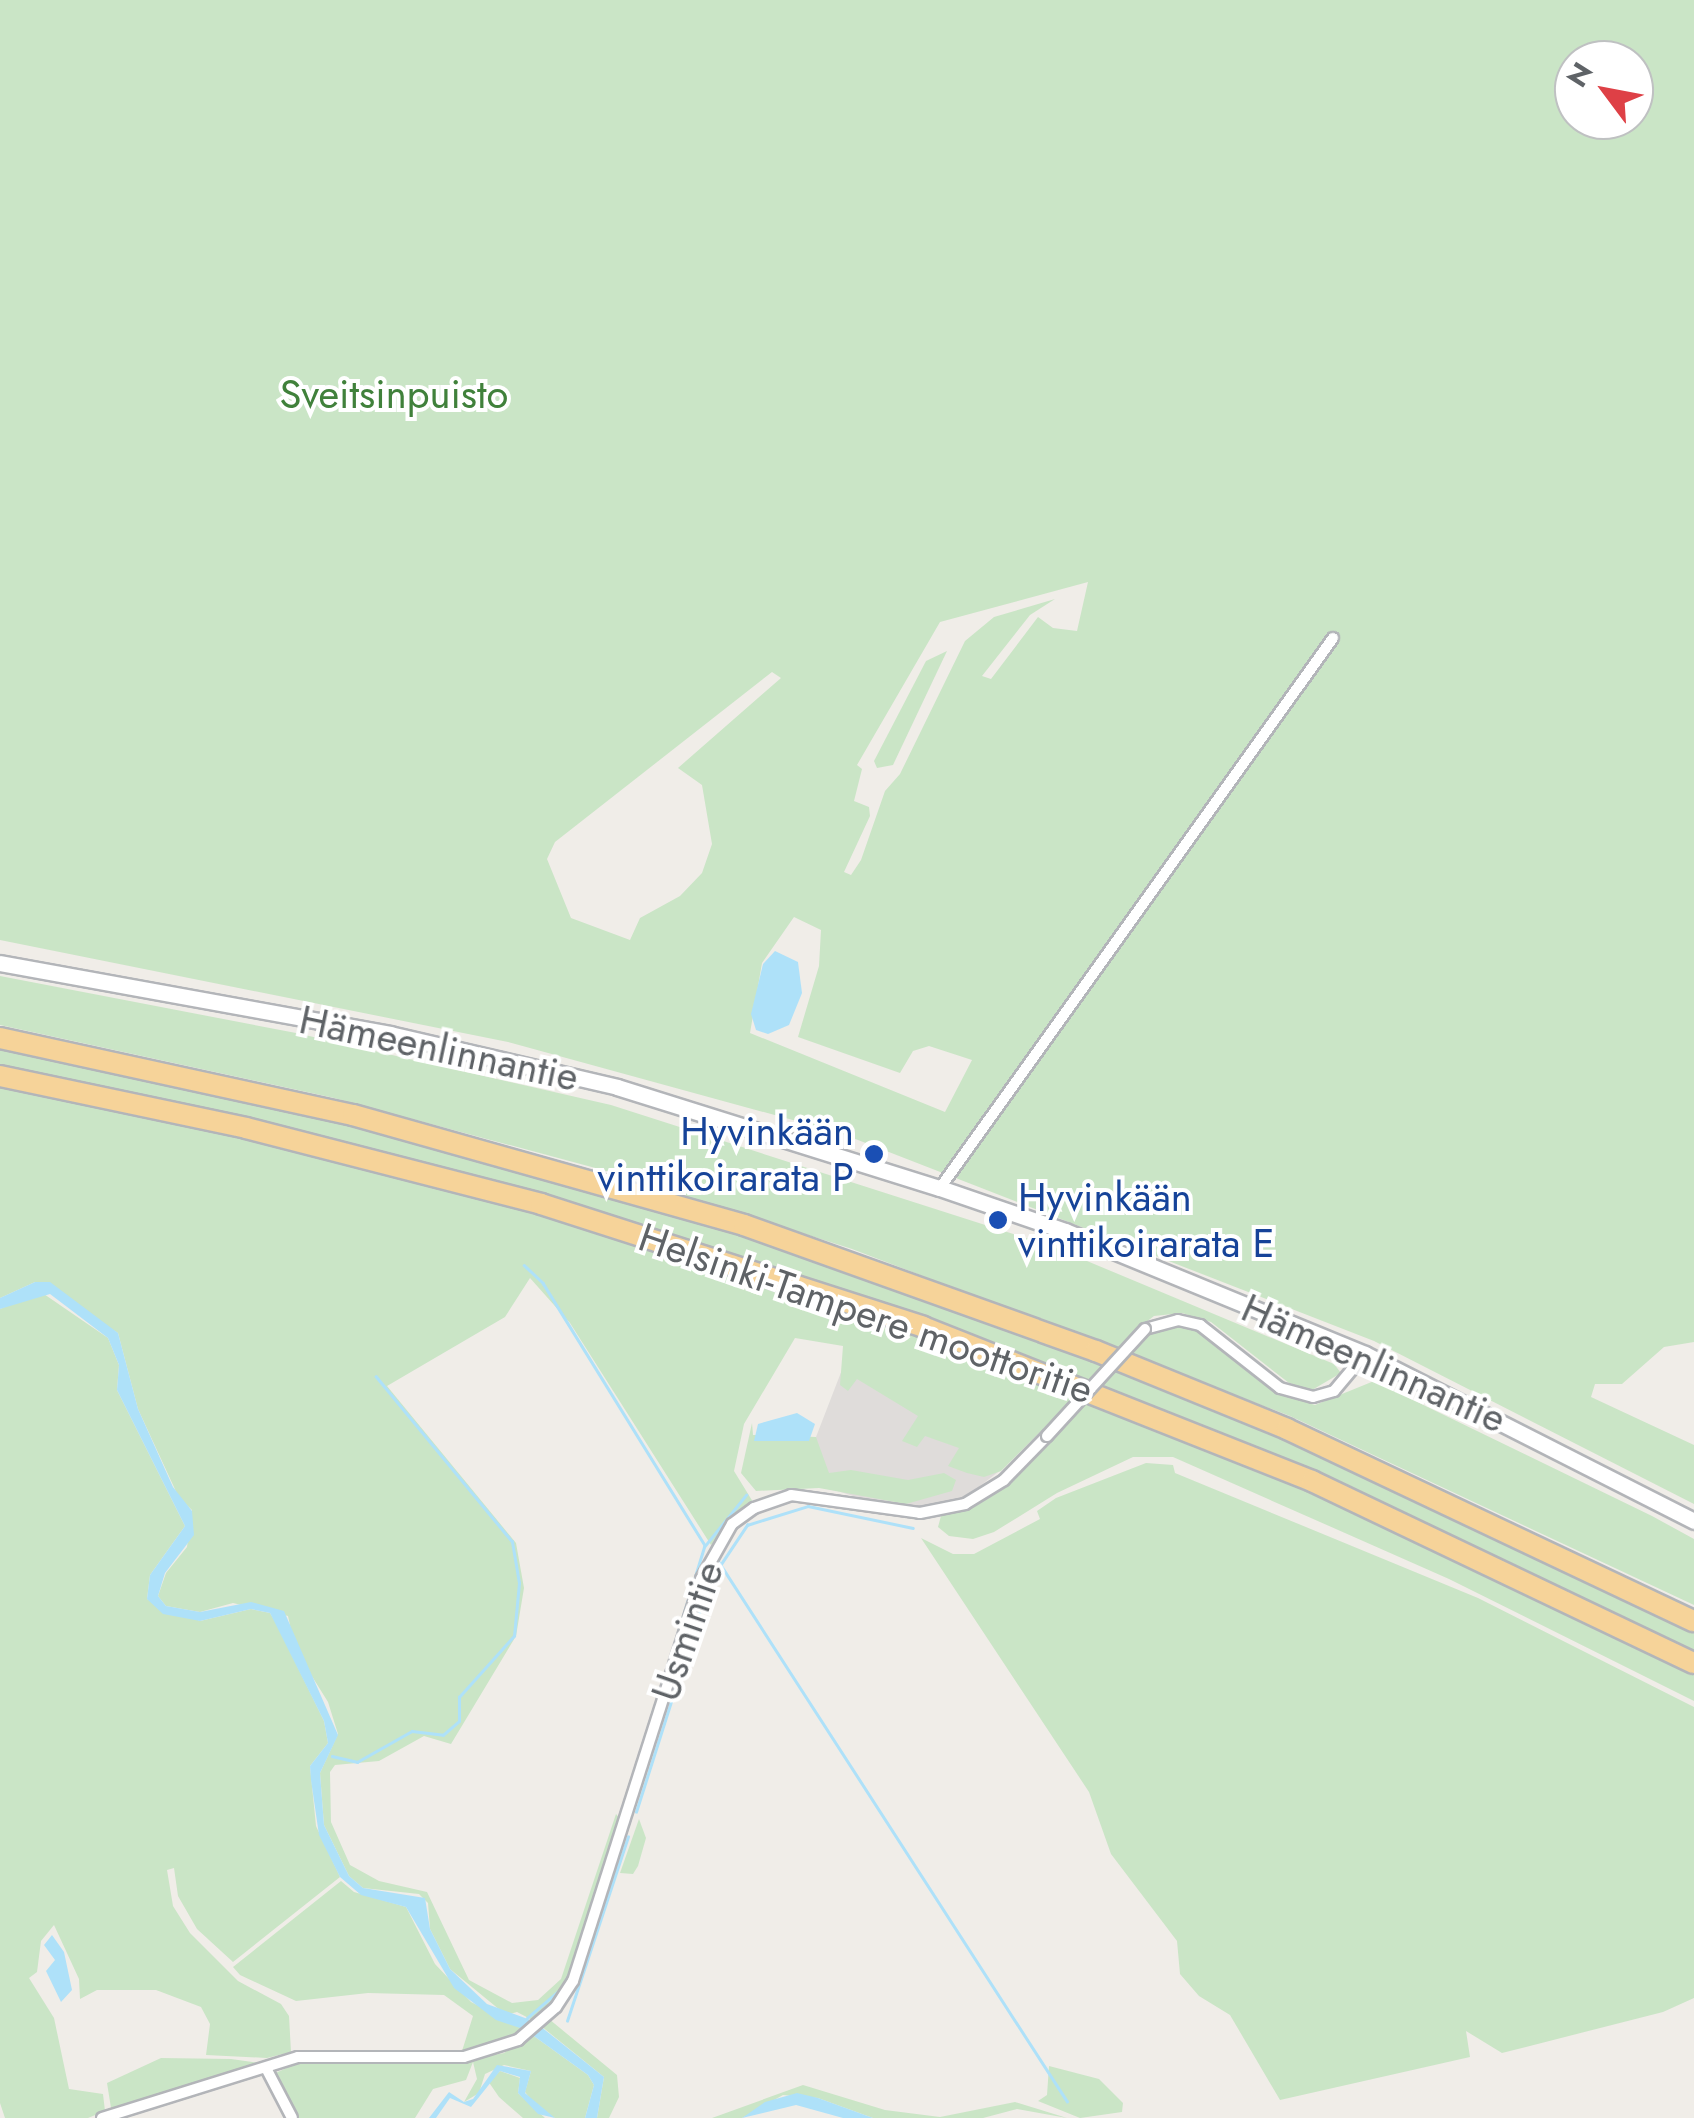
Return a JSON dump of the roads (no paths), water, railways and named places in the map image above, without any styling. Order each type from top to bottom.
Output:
[{"type":"highway","name":"Helsinki-Tampere moottoritie","points":[[0,1038],[353,1115],[780,1238],[1079,1345],[1288,1429],[1694,1620]]},
{"type":"highway","name":"Helsinki-Tampere moottoritie","points":[[0,1076],[246,1128],[504,1194],[906,1320],[1312,1481],[1694,1663]]},
{"type":"main road","name":"Hämeenlinnantie","points":[[0,962],[390,1034],[617,1087],[940,1188],[1065,1230],[1365,1354],[1694,1521]]},
{"type":"street","points":[[940,1188],[1333,638]]},
{"type":"street","name":"Usmintie","points":[[102,2118],[298,2057],[464,2057],[518,2040],[546,2017],[573,1981],[701,1579],[732,1524],[763,1504],[790,1496],[904,1512],[953,1507],[1004,1480],[1145,1329],[1178,1320],[1200,1325],[1280,1388],[1313,1397],[1334,1392],[1365,1354]]},
{"type":"street","points":[[266,2068],[292,2118]]},
{"type":"water","points":[[775,951],[798,962],[802,993],[789,1025],[768,1034],[756,1030],[751,1014],[763,964]]},
{"type":"water","points":[[35,1282],[50,1282],[118,1333],[138,1409],[173,1487],[192,1511],[194,1535],[165,1573],[158,1596],[166,1606],[200,1612],[251,1602],[284,1611],[338,1735],[320,1773],[324,1825],[349,1876],[363,1888],[425,1898],[430,1929],[450,1969],[487,2004],[536,2022],[526,2030],[496,2020],[454,1988],[406,1907],[361,1895],[340,1877],[319,1835],[311,1780],[310,1766],[328,1743],[324,1721],[270,1613],[251,1609],[200,1621],[163,1614],[147,1599],[150,1575],[185,1526],[117,1390],[119,1365],[108,1338],[50,1294],[0,1309],[0,1298]]},
{"type":"water","points":[[797,1413],[815,1424],[809,1441],[754,1441],[758,1424]]},
{"type":"water","points":[[52,1935],[64,1952],[72,1990],[61,2002],[46,1971],[55,1960],[44,1945]]},
{"type":"water","points":[[540,2026],[604,2077],[597,2118],[585,2118],[594,2085],[588,2075],[531,2034]]},
{"type":"water","points":[[497,2065],[531,2071],[525,2093],[555,2118],[538,2114],[518,2093],[520,2077],[500,2071],[471,2107],[450,2098],[436,2118],[429,2118],[449,2092],[464,2102],[473,2099]]},
{"type":"water","points":[[797,2093],[873,2118],[843,2118],[796,2105],[742,2118],[765,2102]]},
{"type":"waterway","points":[[524,1265],[543,1283],[704,1544]]},
{"type":"waterway","points":[[332,1756],[357,1762],[412,1731],[443,1735],[459,1721],[459,1697],[514,1636],[519,1583],[512,1542],[376,1377]]},
{"type":"waterway","points":[[633,1778],[704,1547],[746,1495]]},
{"type":"waterway","points":[[636,1812],[709,1582],[747,1525],[808,1506],[913,1528]]},
{"type":"waterway","points":[[719,1562],[1067,2101]]},
{"type":"waterway","points":[[567,2021],[628,1837]]},
{"type":"waterway","points":[[527,2018],[563,1987],[573,1965]]},
{"type":"place","name":"Hyvinkään vinttikoirarata P","points":[[874,1154]]},
{"type":"place","name":"Hyvinkään vinttikoirarata E","points":[[998,1220]]},
{"type":"park label","name":"Sveitsinpuisto","points":[[394,394]]}]
